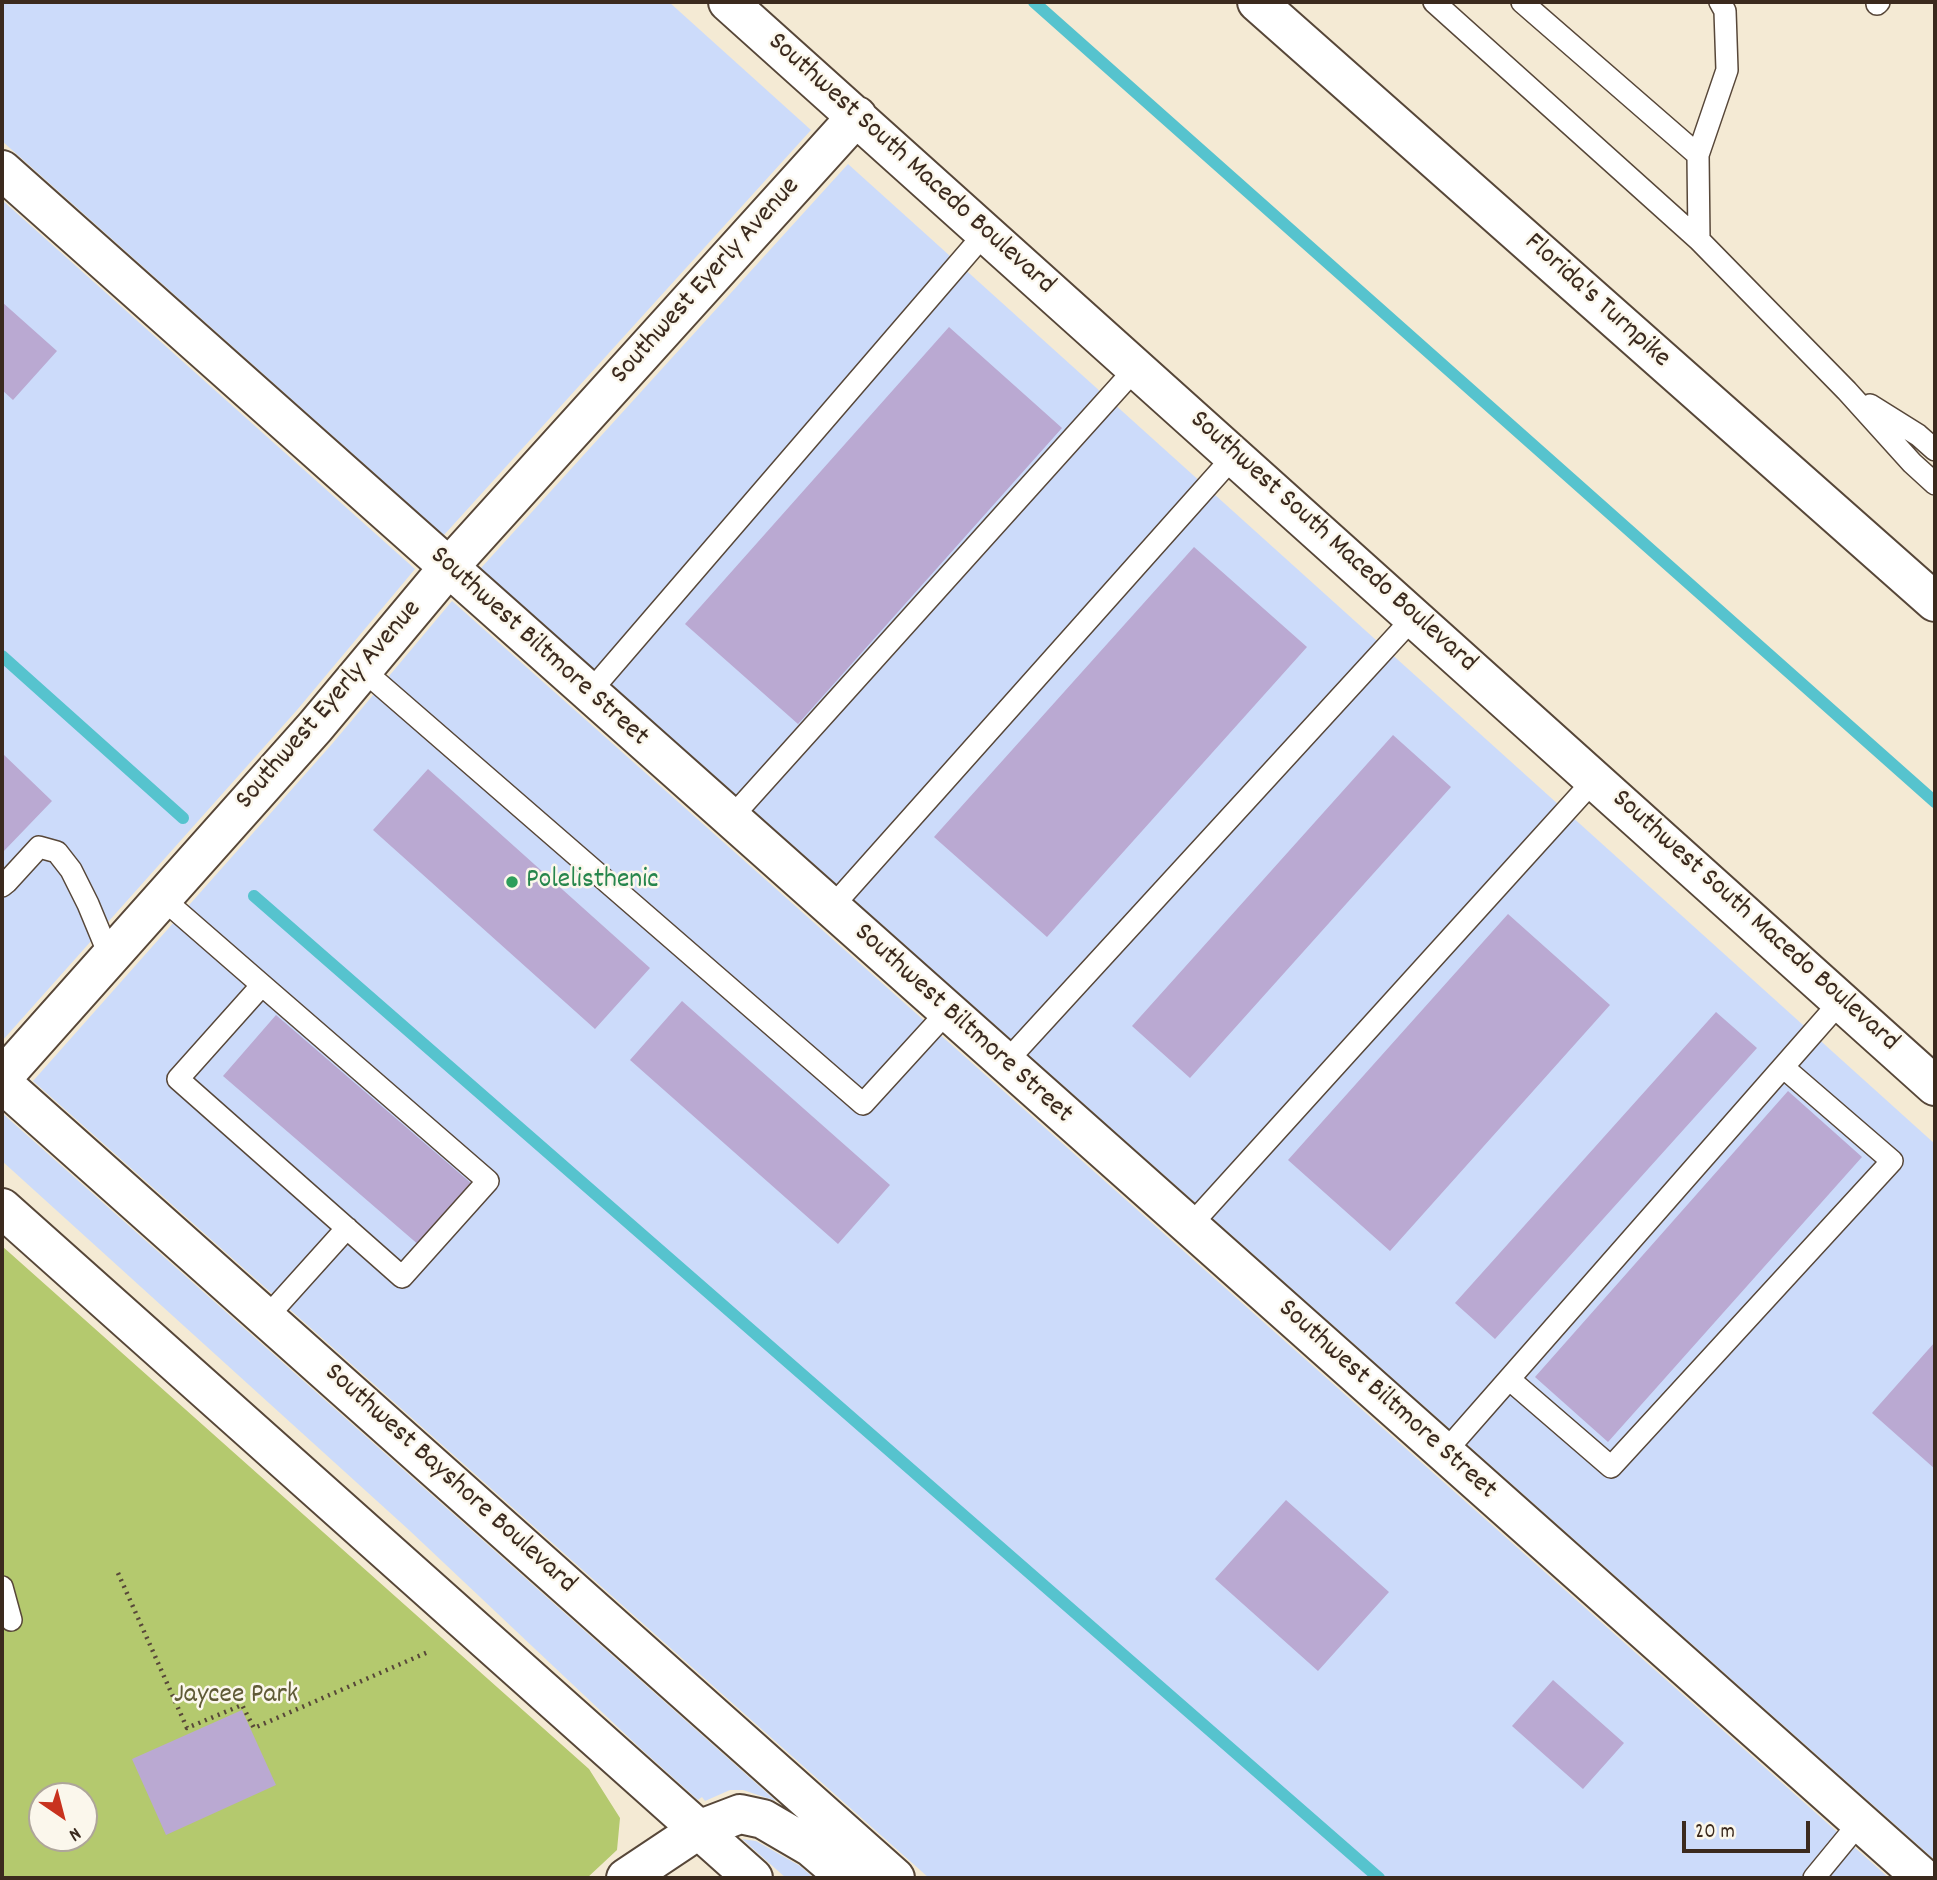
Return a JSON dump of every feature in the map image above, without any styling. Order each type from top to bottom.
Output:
[{"type":"main road","name":"Southwest South Macedo Boulevard","points":[[728,2],[1935,1086]]},
{"type":"main road","name":"Florida's Turnpike","points":[[1258,2],[1935,601]]},
{"type":"main road","name":"Southwest Eyerly Avenue","points":[[2,1081],[314,727],[448,568],[857,116]]},
{"type":"main road","name":"Southwest Biltmore Street","points":[[2,170],[1923,1878]]},
{"type":"main road","name":"Southwest Bayshore Boulevard","points":[[2,1081],[895,1878]]},
{"type":"main road","points":[[2,1208],[753,1878]]},
{"type":"main road","points":[[626,1878],[698,1830],[740,1814],[763,1819],[811,1847],[847,1878]]},
{"type":"lane","points":[[1434,2],[1699,240],[1847,391],[1912,464],[1935,484]]},
{"type":"lane","points":[[1522,2],[1698,155]]},
{"type":"lane","points":[[1699,240],[1698,155],[1727,71],[1725,11],[1720,2]]},
{"type":"lane","points":[[589,694],[986,232]]},
{"type":"lane","points":[[730,819],[1136,368]]},
{"type":"lane","points":[[1847,391],[1918,435],[1935,450]]},
{"type":"lane","points":[[831,908],[1234,456]]},
{"type":"lane","points":[[1004,1063],[1414,617]]},
{"type":"lane","points":[[363,670],[863,1104],[947,1012]]},
{"type":"lane","points":[[1189,1227],[1595,779]]},
{"type":"lane","points":[[2,886],[39,847],[57,852],[71,870],[110,957]]},
{"type":"lane","points":[[162,898],[488,1181],[402,1277],[178,1079],[262,985]]},
{"type":"lane","points":[[1444,1453],[1841,1001]]},
{"type":"lane","points":[[1509,1379],[1611,1467],[1892,1161],[1783,1067]]},
{"type":"lane","points":[[266,1318],[347,1228]]},
{"type":"lane","points":[[2,1587],[11,1619]]},
{"type":"lane","points":[[1814,1878],[1860,1822]]},
{"type":"path","points":[[118,1573],[187,1728],[242,1705],[254,1728],[428,1652]]},
{"type":"shaded area","points":[[2,2],[669,2],[811,130],[444,535],[2,141]]},
{"type":"shaded area","points":[[848,164],[1935,1144],[1935,1860],[481,568]]},
{"type":"shaded area","points":[[2,200],[415,569],[297,710],[2,1041]]},
{"type":"shaded area","points":[[452,601],[1889,1878],[929,1878],[33,1081],[332,744]]},
{"type":"shaded area","points":[[2,1113],[776,1801],[743,1790],[730,1790],[705,1801],[702,1797],[698,1800],[409,1530],[2,1161]]},
{"type":"shaded area","points":[[742,1839],[756,1841],[800,1866],[814,1878],[786,1878]]},
{"type":"green space","name":"Jaycee Park","points":[[2,1246],[589,1769],[620,1818],[617,1850],[587,1878],[2,1878]]},
{"type":"building","points":[[2,302],[57,351],[13,400],[2,390]]},
{"type":"building","points":[[949,327],[1062,428],[798,724],[685,624]]},
{"type":"building","points":[[1194,547],[1307,647],[1047,937],[934,837]]},
{"type":"building","points":[[1393,735],[1451,787],[1190,1078],[1132,1026]]},
{"type":"building","points":[[2,753],[52,801],[2,853]]},
{"type":"building","points":[[428,769],[650,968],[595,1029],[373,830]]},
{"type":"building","points":[[1508,914],[1610,1005],[1390,1251],[1288,1160]]},
{"type":"building","points":[[682,1001],[890,1185],[838,1244],[630,1060]]},
{"type":"building","points":[[1716,1012],[1757,1048],[1495,1339],[1455,1303]]},
{"type":"building","points":[[276,1015],[472,1184],[420,1246],[223,1076]]},
{"type":"building","points":[[1788,1091],[1862,1157],[1608,1442],[1535,1377]]},
{"type":"building","points":[[1935,1342],[1935,1469],[1872,1413]]},
{"type":"building","points":[[1286,1500],[1389,1592],[1318,1671],[1215,1579]]},
{"type":"building","points":[[1553,1680],[1624,1743],[1583,1789],[1512,1726]]},
{"type":"building","points":[[242,1710],[276,1785],[166,1835],[132,1759]]},
{"type":"waterway","points":[[1034,2],[1935,802]]},
{"type":"waterway","points":[[2,656],[183,818]]},
{"type":"waterway","points":[[254,896],[1379,1878]]},
{"type":"place","name":"Polelisthenic","points":[[512,882]]}]
